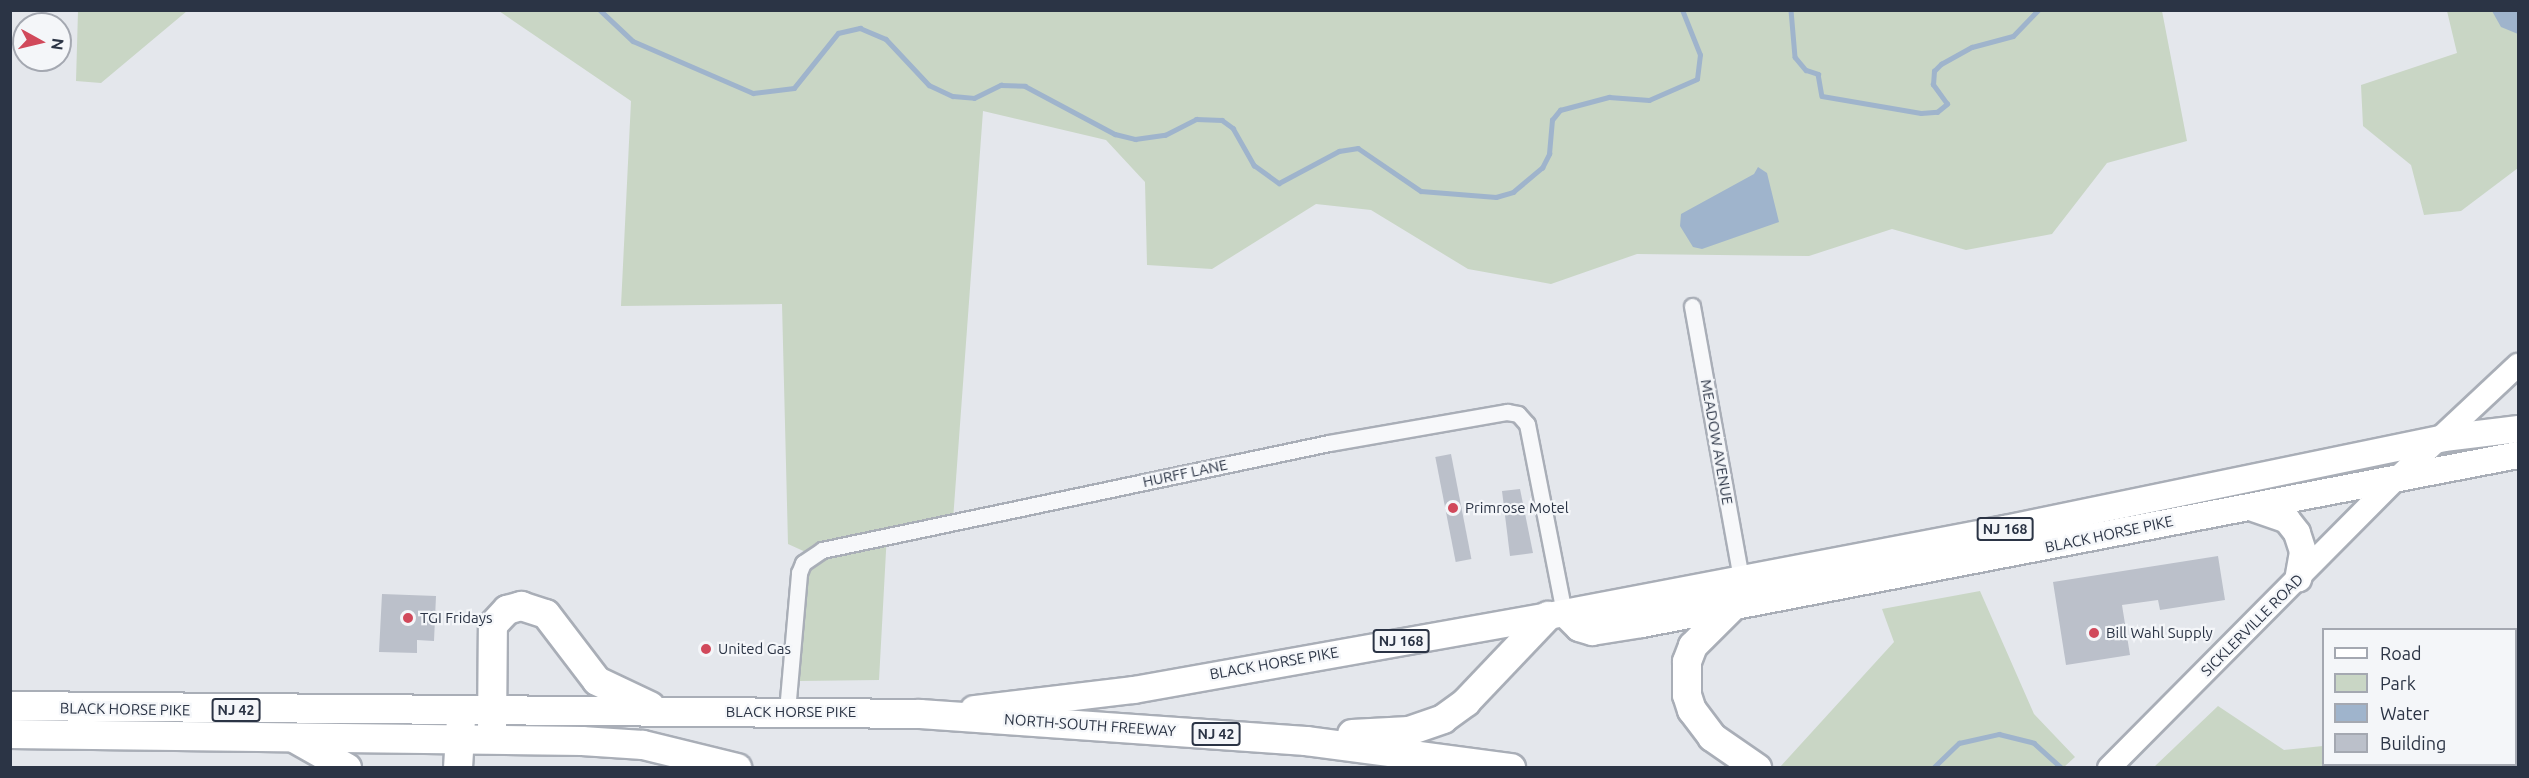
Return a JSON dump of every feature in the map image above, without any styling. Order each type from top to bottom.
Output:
[{"type":"highway","points":[[492,725],[493,625],[507,610],[521,606],[546,614],[597,681],[664,712]]},
{"type":"highway","points":[[1731,608],[1693,646],[1687,662],[1687,694],[1692,710],[1712,736],[1757,768]]},
{"type":"highway","points":[[1218,734],[1409,731],[1443,719],[1466,702],[1556,614]]},
{"type":"highway","name":"BLACK HORSE PIKE","points":[[10,706],[492,725],[664,712],[787,711],[920,714]]},
{"type":"highway","name":"NORTH-SOUTH FREEWAY","points":[[920,714],[1218,734],[1511,768]]},
{"type":"highway","points":[[458,768],[461,724]]},
{"type":"highway","name":"BLACK HORSE PIKE","points":[[10,734],[292,737],[461,724]]},
{"type":"highway","name":"NJ 42","points":[[492,725],[643,745],[737,768]]},
{"type":"highway","points":[[292,737],[347,768]]},
{"type":"main road","name":"SICKLERVILLE ROAD","points":[[2109,768],[2394,481],[2444,438],[2518,365]]},
{"type":"main road","name":"BLACK HORSE PIKE","points":[[920,714],[1134,690],[1556,614],[1741,577],[2005,529],[2444,438],[2518,429]]},
{"type":"main road","name":"BLACK HORSE PIKE","points":[[1556,614],[1579,628],[1592,632],[1731,608],[2247,507],[2394,481],[2518,455]]},
{"type":"main road","points":[[2247,507],[2274,513],[2297,533],[2303,552],[2298,579]]},
{"type":"main road","points":[[2005,529],[2010,554]]},
{"type":"main road","points":[[1802,567],[1805,593]]},
{"type":"street","name":"MEADOW AVENUE","points":[[1692,306],[1741,577]]},
{"type":"street","name":"HURFF LANE","points":[[787,711],[799,573],[803,563],[822,550],[1318,445],[1507,412],[1527,424],[1556,614]]},
{"type":"green space","points":[[78,10],[187,11],[101,83],[76,81]]},
{"type":"green space","points":[[499,11],[2162,11],[2187,141],[2107,163],[2052,234],[1966,250],[1892,229],[1809,256],[1637,254],[1551,284],[1468,269],[1371,210],[1316,204],[1212,269],[1147,265],[1145,182],[1106,140],[983,111],[953,520],[887,533],[879,680],[799,681],[810,554],[788,544],[782,304],[621,306],[631,101]]},
{"type":"green space","points":[[2447,11],[2518,11],[2518,168],[2461,211],[2424,215],[2411,165],[2363,126],[2361,85],[2457,53]]},
{"type":"green space","points":[[1980,591],[2034,714],[2075,757],[2064,767],[1780,767],[1894,642],[1882,609]]},
{"type":"green space","points":[[2518,662],[2518,767],[2154,767],[2218,706],[2284,750],[2322,746],[2322,766],[2517,766]]},
{"type":"water","points":[[2492,11],[2518,11],[2518,34],[2501,27]]},
{"type":"water","points":[[1758,167],[1767,173],[1779,222],[1702,249],[1693,247],[1680,226],[1681,214],[1754,174]]},
{"type":"building","name":"Primrose Motel","points":[[1451,454],[1471,559],[1456,562],[1435,457]]},
{"type":"building","name":"Primrose Motel","points":[[1520,489],[1533,553],[1510,556],[1502,491]]},
{"type":"building","name":"Bill Wahl Supply","points":[[2218,556],[2225,600],[2160,610],[2158,600],[2122,605],[2130,655],[2066,665],[2053,582]]},
{"type":"building","name":"TGI Fridays","points":[[382,594],[436,596],[434,641],[417,640],[417,653],[379,652]]},
{"type":"waterway","points":[[600,10],[633,41],[753,93],[794,88],[838,33],[860,28],[886,39],[929,85],[953,96],[974,98],[1001,85],[1025,86],[1115,134],[1135,139],[1165,135],[1196,119],[1222,120],[1233,128],[1254,165],[1279,183],[1339,151],[1358,148],[1421,191],[1496,197],[1513,192],[1542,168],[1549,154],[1552,120],[1560,110],[1609,97],[1649,100],[1697,79],[1700,55],[1682,10]]},
{"type":"waterway","points":[[1791,10],[1795,57],[1806,70],[1818,74],[1822,96],[1921,113],[1937,112],[1947,104],[1933,85],[1934,71],[1941,64],[1972,47],[2013,36],[2038,10]]},
{"type":"waterway","points":[[1933,768],[1959,743],[1999,734],[2034,743],[2062,768]]},
{"type":"place","name":"Primrose Motel","points":[[1453,508]]},
{"type":"place","name":"TGI Fridays","points":[[408,618]]},
{"type":"place","name":"Bill Wahl Supply","points":[[2094,633]]},
{"type":"place","name":"United Gas","points":[[706,649]]}]
